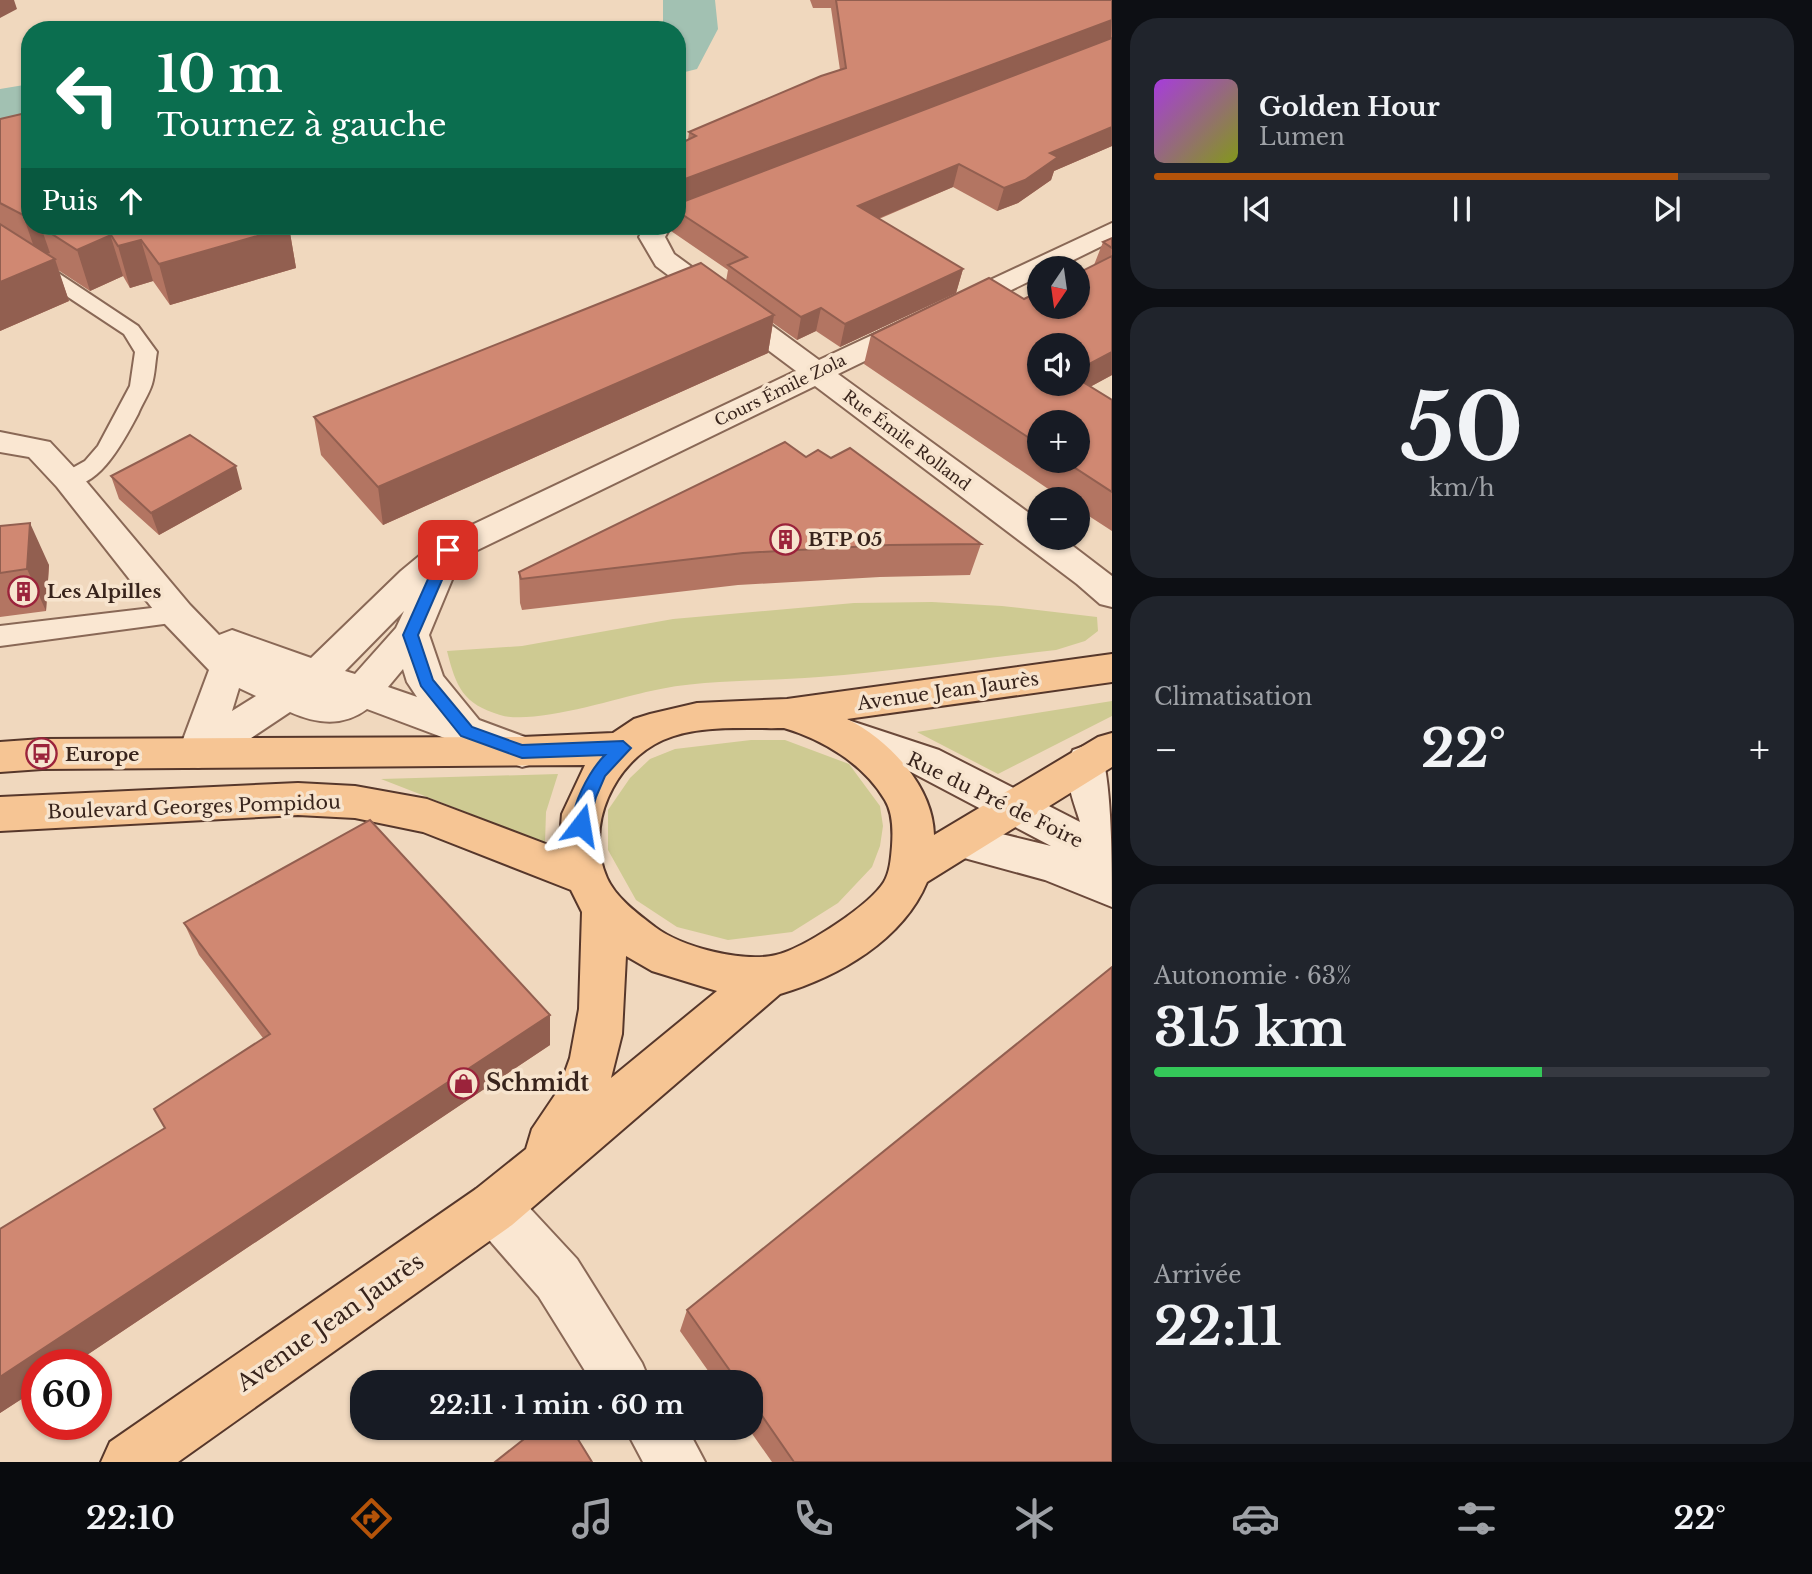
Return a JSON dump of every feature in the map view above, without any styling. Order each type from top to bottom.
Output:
[{"type":"main road","name":"Avenue Jean Jaurès","points":[[511,1194],[576,1105],[597,1051],[603,1006],[595,893],[580,849],[587,797],[598,772],[623,748],[648,730],[684,720],[784,713],[1112,668]]},
{"type":"main road","points":[[595,893],[627,930],[660,954],[708,969],[768,977],[821,957],[873,924],[902,892],[910,871],[914,828],[906,799],[888,771],[837,731],[784,713]]},
{"type":"main road","points":[[0,757],[198,753],[522,752],[623,748]]},
{"type":"main road","points":[[910,871],[1099,754]]},
{"type":"main road","name":"Boulevard Georges Pompidou","points":[[0,814],[298,799],[355,802],[427,816],[595,893]]},
{"type":"main road","name":"Avenue Jean Jaurès","points":[[130,1462],[511,1194],[768,977]]},
{"type":"street","name":"Cours Émile Zola","points":[[198,753],[300,684],[366,628],[422,569],[448,550],[1112,231]]},
{"type":"street","name":"Rue Émile Rolland","points":[[653,235],[657,249],[665,260],[1112,595]]},
{"type":"street","points":[[0,442],[39,449],[68,480],[183,620],[228,667],[300,684],[362,692],[522,752]]},
{"type":"street","points":[[362,692],[411,635],[448,550]]},
{"type":"street","points":[[183,620],[300,684]]},
{"type":"street","points":[[411,635],[426,682],[466,732]]},
{"type":"street","points":[[198,753],[228,667]]},
{"type":"street","name":"Rue du Pré de Foire","points":[[837,731],[925,761],[1112,858]]},
{"type":"street","points":[[1099,754],[1095,806],[1112,858]]},
{"type":"street","name":"Rue du Pré de Foire","points":[[961,841],[1052,864],[1112,889]]},
{"type":"street","points":[[511,1194],[558,1278],[616,1370]]},
{"type":"street","points":[[661,1440],[676,1462]]},
{"type":"lane","points":[[0,243],[131,330],[146,352],[141,386],[108,450],[93,466],[68,480]]},
{"type":"lane","points":[[32,266],[57,259]]},
{"type":"lane","points":[[0,636],[183,620]]},
{"type":"shaded area","points":[[932,602],[1002,606],[1097,617],[1098,631],[1085,641],[1056,650],[797,679],[689,684],[532,717],[500,715],[487,711],[469,699],[458,684],[447,651],[522,646],[673,619],[854,603]]},
{"type":"shaded area","points":[[1112,701],[1112,716],[998,774],[917,732]]},
{"type":"shaded area","points":[[751,740],[785,740],[849,764],[880,806],[883,826],[880,846],[872,867],[838,903],[792,932],[728,940],[677,927],[636,900],[608,850],[608,810],[630,778],[650,759],[675,749]]},
{"type":"shaded area","points":[[558,774],[546,812],[545,843],[381,779]]},
{"type":"building","points":[[836,0],[1112,0],[1112,20],[686,179],[686,141],[696,136],[689,132],[846,68]]},
{"type":"building","points":[[1112,38],[1112,127],[1050,153],[1058,157],[1025,180],[1004,188],[959,164],[858,206],[963,269],[845,324],[821,308],[801,317],[728,265],[747,257],[686,217],[686,201]]},
{"type":"building","points":[[21,114],[21,214],[0,203],[0,119]]},
{"type":"building","points":[[0,224],[55,259],[0,282]]},
{"type":"building","points":[[54,235],[111,235],[77,250]]},
{"type":"building","points":[[111,235],[261,235],[159,264],[141,240],[118,246]]},
{"type":"building","points":[[1112,238],[1112,248],[1103,242]]},
{"type":"building","points":[[1112,256],[1112,352],[1090,364],[1090,333],[1027,333],[1027,396],[1090,396],[1090,386],[1112,400],[1112,492],[1083,473],[1090,473],[1090,410],[1027,410],[1027,437],[871,335],[989,278],[1024,299],[1027,298],[1027,319],[1090,319],[1090,267]]},
{"type":"building","points":[[701,263],[774,315],[378,487],[314,417]]},
{"type":"building","points":[[190,435],[236,466],[151,513],[111,476]]},
{"type":"building","points":[[785,442],[806,457],[818,450],[831,458],[850,448],[981,544],[889,545],[743,553],[521,579],[519,572]]},
{"type":"building","points":[[30,523],[27,569],[0,573],[0,526]]},
{"type":"building","points":[[370,820],[550,1015],[43,1349],[21,1349],[21,1363],[0,1377],[0,1229],[165,1128],[154,1109],[270,1034],[184,923]]},
{"type":"building","points":[[1112,967],[1112,1462],[794,1462],[763,1417],[763,1370],[730,1370],[687,1310]]},
{"type":"building","points":[[523,1440],[578,1440],[592,1462],[495,1462]]},
{"type":"waterway","points":[[686,39],[691,29],[689,0]]},
{"type":"waterway","points":[[0,107],[21,104]]},
{"type":"place","name":"BTP 05","points":[[785,539]]},
{"type":"place","name":"Les Alpilles","points":[[24,591]]},
{"type":"place","name":"Europe","points":[[42,754]]},
{"type":"place","name":"Schmidt","points":[[463,1083]]},
{"type":"route","points":[[448,550],[411,635],[426,682],[466,732],[522,752],[623,748],[598,772],[587,797],[581,825]]}]
